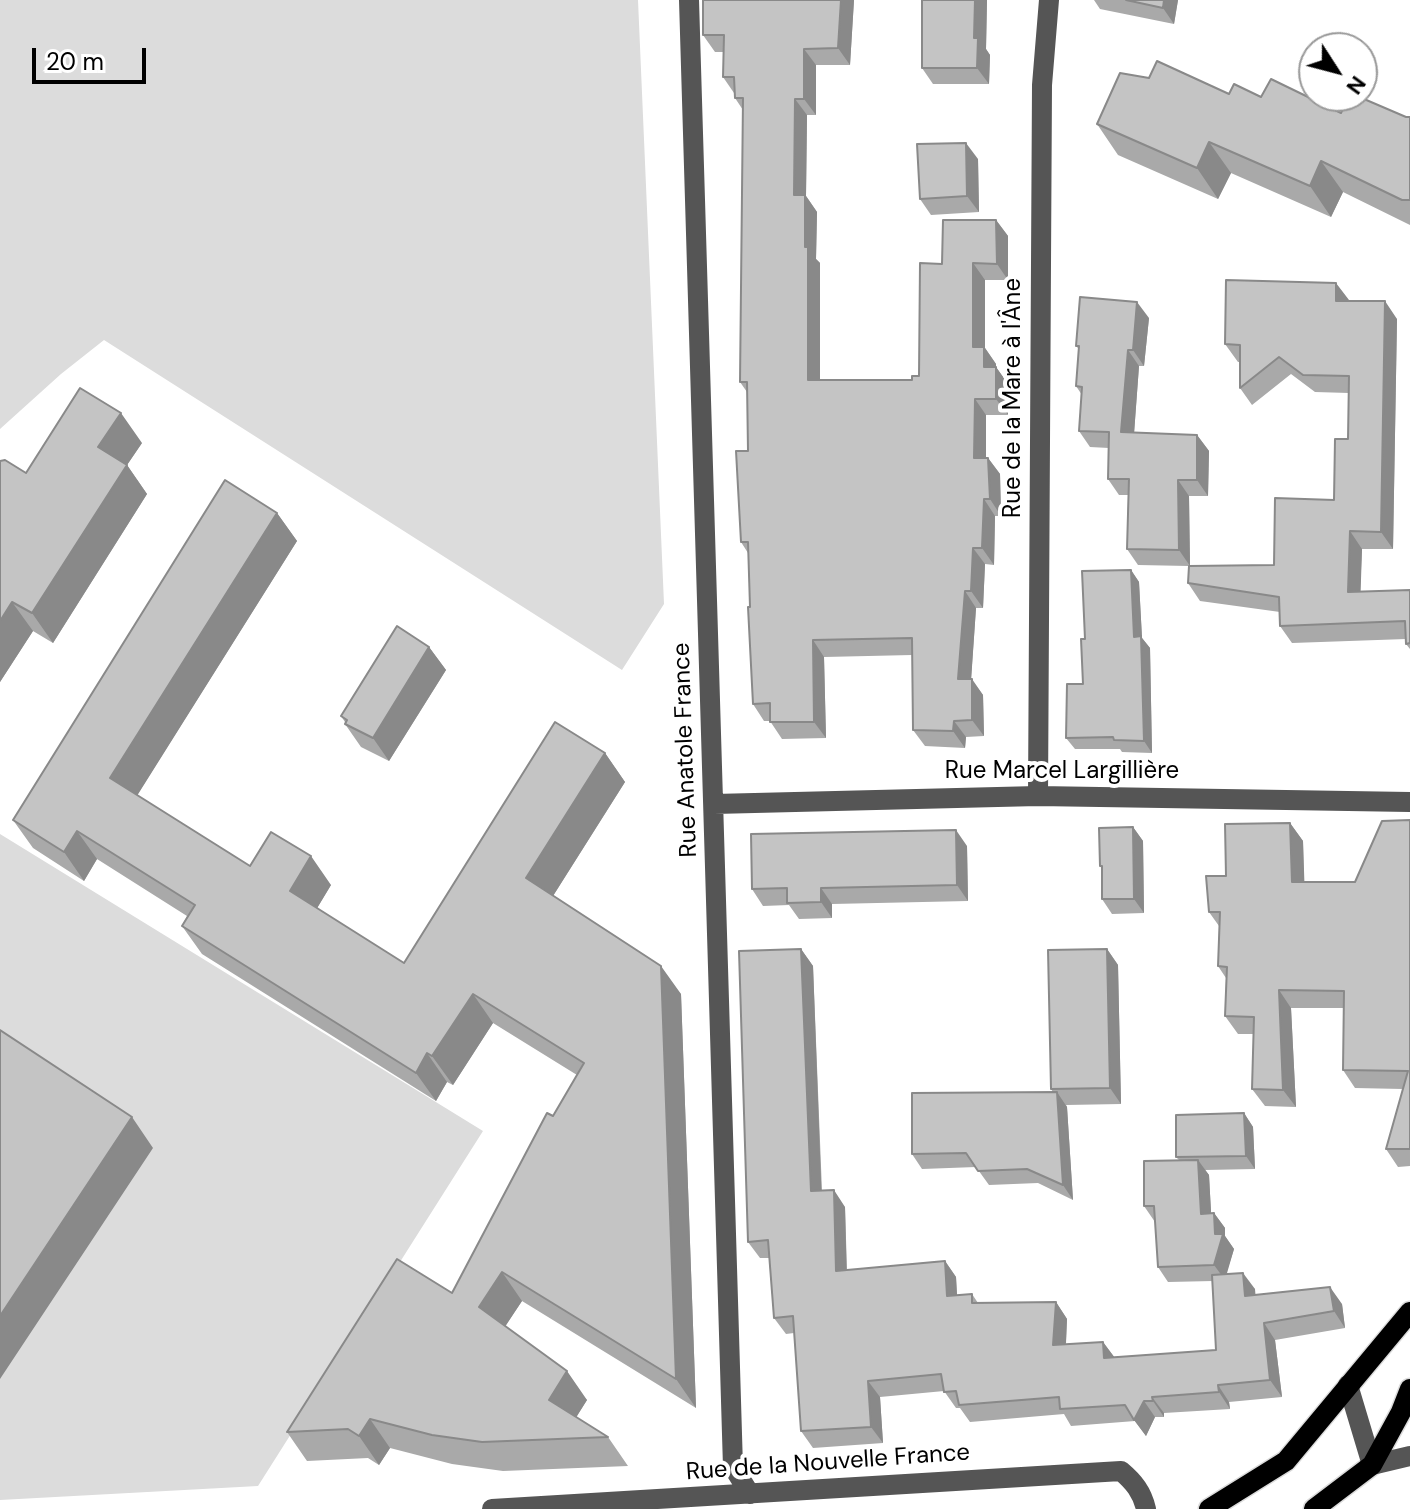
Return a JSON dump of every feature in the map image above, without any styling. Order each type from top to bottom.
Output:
[{"type":"main road","points":[[1209,1509],[1286,1461],[1410,1312]]},
{"type":"main road","points":[[1314,1509],[1372,1465],[1410,1389]]},
{"type":"street","name":"Rue Anatole France","points":[[689,0],[733,1467],[750,1494]]},
{"type":"street","name":"Rue de la Mare à l'Âne","points":[[1038,796],[1042,85],[1049,0]]},
{"type":"street","name":"Rue Marcel Largillière","points":[[714,804],[1038,796],[1410,802]]},
{"type":"street","points":[[1348,1385],[1372,1465],[1410,1456]]},
{"type":"street","name":"Rue de la Nouvelle France","points":[[492,1509],[1121,1471],[1133,1481],[1143,1496],[1146,1509]]},
{"type":"shaded area","points":[[0,0],[638,0],[664,604],[622,670],[104,340],[0,429]]},
{"type":"shaded area","points":[[0,834],[483,1131],[258,1486],[0,1500]]},
{"type":"building","points":[[703,0],[841,0],[838,48],[804,49],[804,99],[795,99],[794,195],[805,195],[805,247],[808,247],[808,380],[912,380],[912,376],[919,376],[920,263],[942,264],[943,220],[996,220],[997,264],[973,263],[973,347],[984,347],[984,367],[996,367],[996,399],[975,399],[974,458],[988,458],[990,499],[984,499],[982,548],[973,548],[971,591],[965,591],[958,679],[972,679],[972,720],[954,721],[953,731],[913,730],[912,638],[813,640],[814,722],[770,722],[770,703],[753,704],[748,542],[741,542],[736,451],[748,451],[747,382],[740,382],[743,98],[735,98],[734,77],[723,77],[724,35],[703,35]]},
{"type":"building","points":[[922,0],[975,0],[977,68],[922,68]]},
{"type":"building","points":[[1126,0],[1164,0],[1163,8]]},
{"type":"building","points":[[1157,61],[1229,94],[1234,84],[1261,97],[1271,79],[1298,92],[1298,112],[1378,112],[1378,105],[1410,117],[1410,200],[1402,200],[1321,161],[1310,186],[1209,142],[1197,168],[1097,124],[1120,73],[1149,78]]},
{"type":"building","points":[[966,143],[967,196],[920,199],[917,144]]},
{"type":"building","points":[[1226,280],[1336,283],[1336,301],[1385,301],[1381,532],[1350,531],[1348,592],[1410,590],[1410,643],[1406,644],[1405,621],[1280,626],[1279,597],[1188,583],[1189,566],[1274,565],[1275,498],[1334,500],[1335,439],[1348,439],[1349,376],[1303,375],[1279,357],[1240,388],[1240,345],[1225,344]]},
{"type":"building","points":[[1080,297],[1137,302],[1133,350],[1128,350],[1121,432],[1197,435],[1197,480],[1178,480],[1179,550],[1127,549],[1129,479],[1108,479],[1109,432],[1079,431],[1082,387],[1076,386],[1079,346],[1076,346]]},
{"type":"building","points":[[80,388],[121,413],[98,447],[127,465],[32,613],[12,602],[0,621],[0,461],[5,460],[26,473]]},
{"type":"building","points":[[225,480],[277,513],[110,778],[250,866],[271,832],[311,856],[290,891],[404,963],[555,722],[605,753],[526,878],[661,966],[676,1379],[502,1272],[479,1307],[567,1371],[549,1400],[608,1437],[482,1442],[432,1435],[370,1419],[359,1436],[348,1429],[287,1432],[397,1259],[452,1293],[547,1113],[553,1116],[584,1063],[473,994],[432,1056],[427,1053],[416,1073],[182,926],[195,905],[77,831],[64,852],[13,820]]},
{"type":"building","points":[[1131,570],[1134,637],[1141,636],[1144,741],[1114,740],[1113,737],[1066,738],[1067,684],[1083,684],[1082,571]]},
{"type":"building","points":[[397,626],[429,647],[373,738],[345,724],[347,720],[341,716]]},
{"type":"building","points":[[1410,820],[1410,1149],[1386,1149],[1408,1071],[1343,1070],[1344,991],[1279,990],[1283,1090],[1252,1089],[1254,1017],[1225,1016],[1227,967],[1218,966],[1220,912],[1209,912],[1206,876],[1226,876],[1225,824],[1290,823],[1292,882],[1355,882],[1382,821]]},
{"type":"building","points":[[1133,827],[1134,899],[1102,899],[1099,828]]},
{"type":"building","points":[[956,830],[957,885],[821,888],[821,902],[787,903],[787,888],[752,889],[751,834]]},
{"type":"building","points":[[801,949],[811,1191],[834,1190],[836,1271],[945,1261],[947,1296],[972,1294],[972,1303],[1056,1302],[1053,1345],[1103,1342],[1104,1358],[1216,1350],[1212,1275],[1243,1273],[1245,1296],[1330,1287],[1334,1311],[1264,1323],[1270,1380],[1218,1385],[1219,1392],[1152,1397],[1153,1401],[1144,1401],[1134,1420],[1125,1405],[1060,1409],[1059,1397],[959,1405],[956,1391],[944,1392],[941,1374],[868,1381],[871,1427],[801,1431],[793,1316],[774,1318],[768,1240],[748,1242],[739,951]]},
{"type":"building","points":[[1107,949],[1110,1088],[1051,1089],[1048,950]]},
{"type":"building","points":[[0,1030],[132,1117],[0,1316]]},
{"type":"building","points":[[1057,1092],[1063,1185],[1027,1169],[978,1171],[966,1153],[912,1154],[912,1093]]},
{"type":"building","points":[[1244,1113],[1246,1156],[1176,1157],[1176,1115]]},
{"type":"building","points":[[1198,1160],[1201,1214],[1214,1213],[1215,1234],[1223,1234],[1214,1265],[1158,1267],[1154,1206],[1144,1206],[1144,1161]]}]
